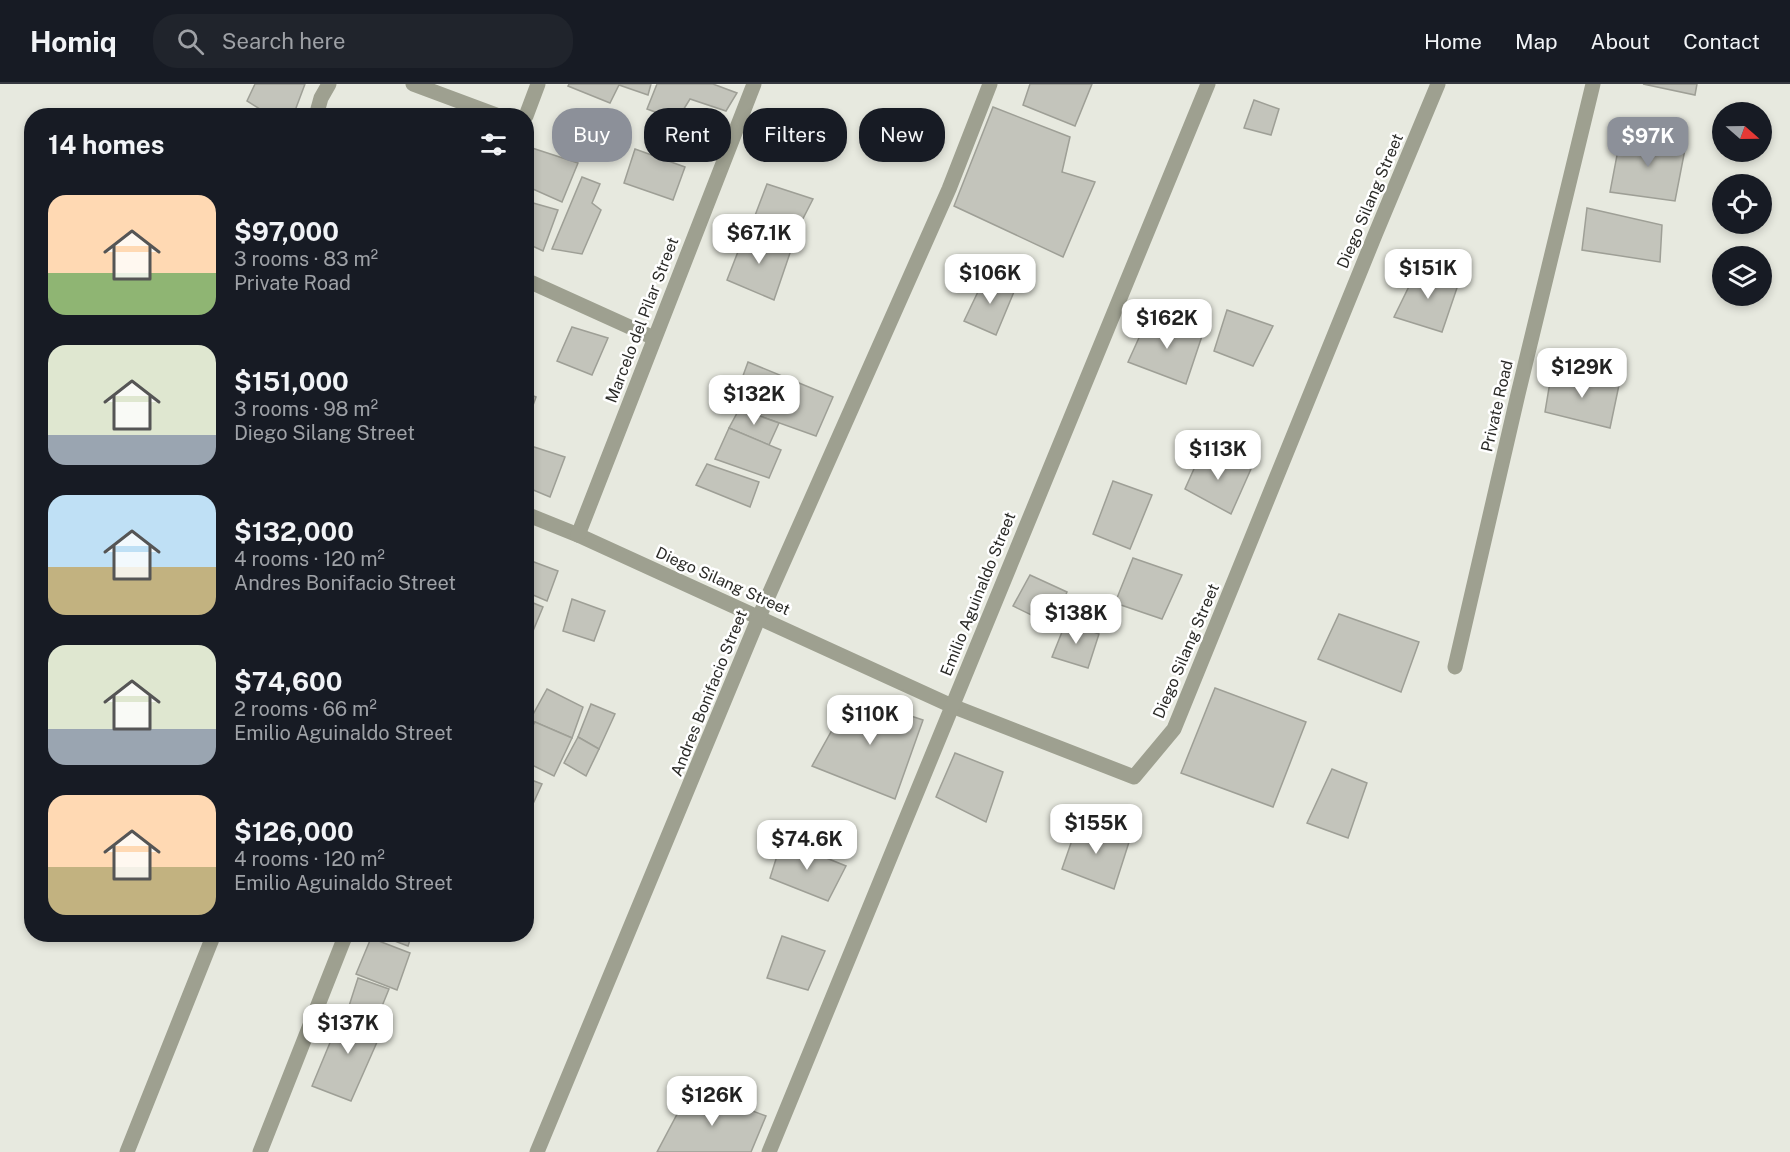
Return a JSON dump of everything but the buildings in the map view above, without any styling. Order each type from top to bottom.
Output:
[{"type":"street","points":[[318,108],[329,84]]},
{"type":"street","points":[[413,84],[478,108]]},
{"type":"street","points":[[529,108],[538,84]]},
{"type":"street","name":"Marcelo del Pilar Street","points":[[578,535],[754,84]]},
{"type":"street","name":"Andres Bonifacio Street","points":[[537,1152],[759,617],[949,189],[990,84]]},
{"type":"street","name":"Emilio Aguinaldo Street","points":[[769,1152],[1208,84]]},
{"type":"street","name":"Diego Silang Street","points":[[534,517],[578,535],[952,706],[1134,777],[1174,729],[1438,84]]},
{"type":"street","name":"Private Road","points":[[1455,668],[1593,84]]},
{"type":"street","points":[[534,284],[654,338]]},
{"type":"street","points":[[127,1152],[211,942]]},
{"type":"street","points":[[260,1152],[343,942]]}]
